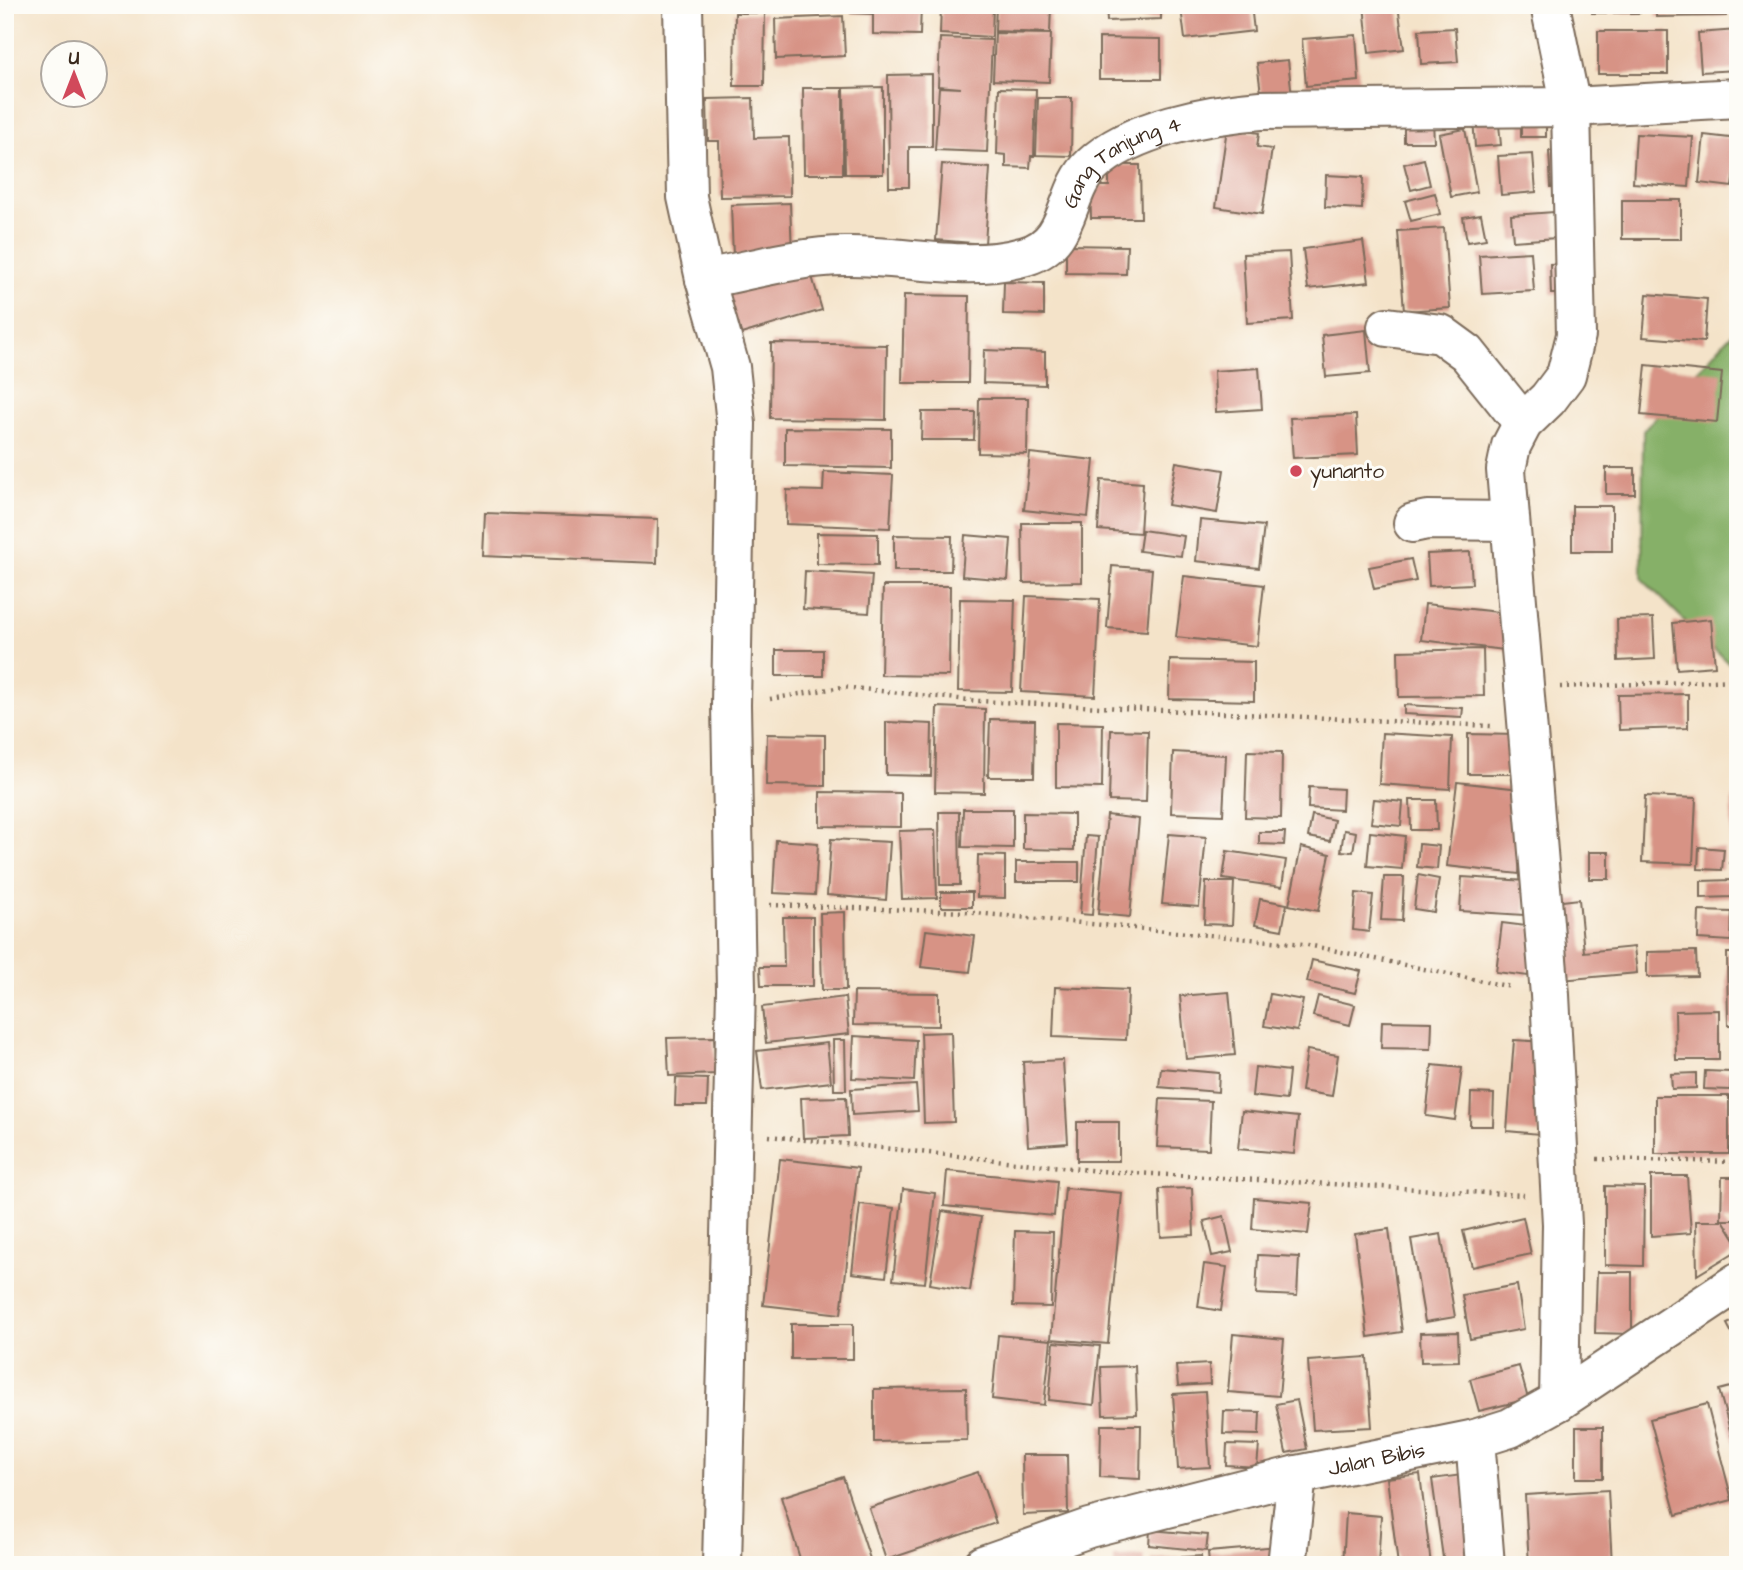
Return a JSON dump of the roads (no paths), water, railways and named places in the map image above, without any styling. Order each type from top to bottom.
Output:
[{"type":"street","points":[[683,5],[687,197],[705,279],[730,367],[736,424],[731,705],[736,990],[722,1565]]},
{"type":"street","points":[[1550,5],[1571,107],[1576,335],[1566,375],[1548,399],[1523,423],[1511,446],[1506,470],[1550,995],[1562,1224],[1559,1401]]},
{"type":"street","name":"Gang Tanjung 4","points":[[705,279],[831,256],[978,262],[1028,256],[1053,240],[1064,222],[1081,179],[1091,166],[1107,153],[1144,135],[1198,118],[1261,110],[1571,107],[1738,98]]},
{"type":"street","points":[[1387,327],[1441,334],[1467,354],[1523,423]]},
{"type":"street","points":[[1413,523],[1427,520],[1510,522]]},
{"type":"street","name":"Jalan Bibis","points":[[983,1565],[1089,1528],[1297,1475],[1475,1438],[1510,1428],[1559,1401],[1738,1282]]},
{"type":"street","points":[[1475,1438],[1485,1565]]},
{"type":"street","points":[[1287,1565],[1297,1475]]},
{"type":"place","name":"yunanto","points":[[1296,471]]}]
